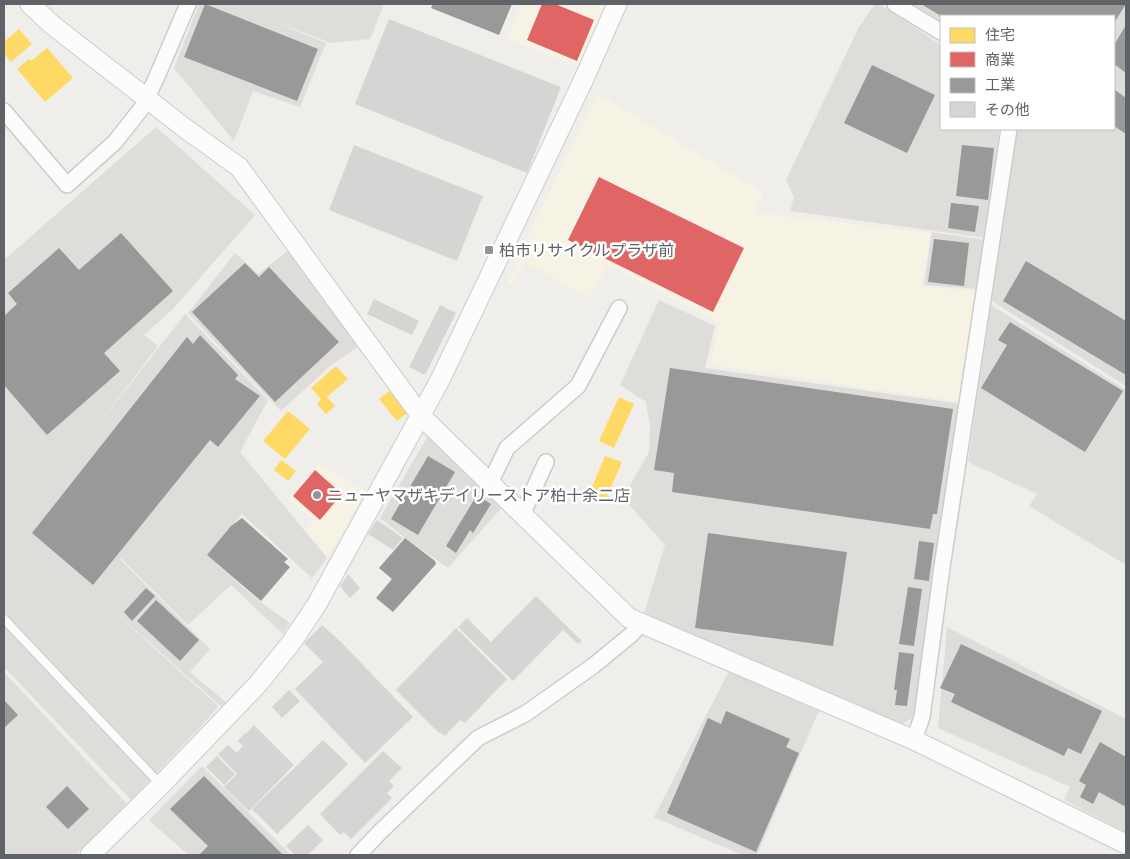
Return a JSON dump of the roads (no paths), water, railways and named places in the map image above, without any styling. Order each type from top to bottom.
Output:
[{"type":"street","points":[[30,4],[51,24],[186,129],[239,167],[421,416],[629,618],[914,740],[1126,844]]},
{"type":"street","points":[[4,111],[67,185],[116,142],[141,109],[188,4]]},
{"type":"street","points":[[90,855],[258,684],[291,643],[318,604],[440,380],[575,98],[617,4]]},
{"type":"street","points":[[895,4],[940,31]]},
{"type":"street","points":[[914,740],[922,718],[942,567],[1008,130]]},
{"type":"street","points":[[490,483],[507,448],[578,386],[619,308]]},
{"type":"street","points":[[523,514],[546,462]]},
{"type":"street","points":[[358,855],[478,738],[525,714],[592,666],[632,634],[640,624]]},
{"type":"lane","points":[[4,619],[161,784]]},
{"type":"place","name":"柏市リサイクルプラザ前","points":[[489,250]]},
{"type":"place","name":"ニューヤマザキデイリーストア柏十余二店","points":[[317,495]]}]
